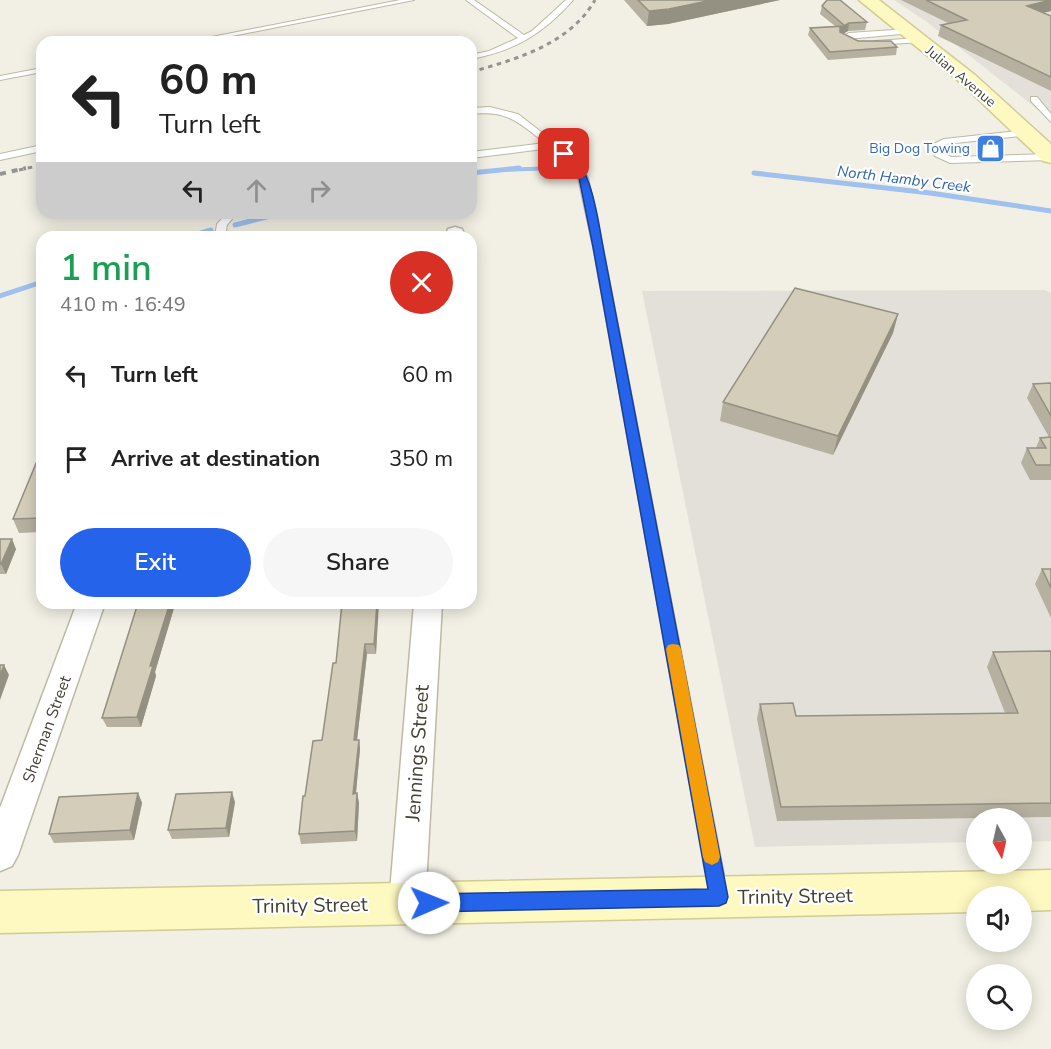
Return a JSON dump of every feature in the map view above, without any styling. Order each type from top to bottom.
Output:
[{"type":"street","name":"Julian Avenue","points":[[868,0],[968,79],[1049,153]]},
{"type":"street","name":"Sherman Street","points":[[0,855],[89,609]]},
{"type":"street","name":"Jennings Street","points":[[406,904],[428,609]]},
{"type":"street","name":"Trinity Street","points":[[0,912],[1051,890]]},
{"type":"lane","points":[[230,36],[411,0]]},
{"type":"lane","points":[[469,0],[524,38]]},
{"type":"lane","points":[[477,56],[490,53],[535,33],[570,0]]},
{"type":"lane","points":[[849,35],[914,36],[853,44],[844,38],[849,35]]},
{"type":"lane","points":[[0,78],[36,71]]},
{"type":"lane","points":[[1034,99],[1051,119]]},
{"type":"lane","points":[[477,111],[490,110],[515,116],[576,163],[583,178],[719,897]]},
{"type":"lane","points":[[1027,133],[944,142],[931,147],[938,154],[959,161],[1049,153]]},
{"type":"lane","points":[[477,154],[553,145]]},
{"type":"lane","points":[[0,157],[36,149]]},
{"type":"shaded area","points":[[894,0],[1051,0],[1051,120],[927,22]]},
{"type":"shaded area","points":[[1045,290],[1051,293],[1051,841],[1032,842],[1032,808],[966,808],[966,842],[755,847],[642,291]]},
{"type":"building","points":[[638,0],[712,0],[649,11]]},
{"type":"building","points":[[827,0],[840,0],[867,22],[849,23],[844,26],[822,6]]},
{"type":"building","points":[[926,0],[1051,0],[1027,6],[1051,16],[1051,77],[941,25],[967,20]]},
{"type":"building","points":[[843,26],[840,32],[858,41],[891,41],[897,47],[830,52],[810,28]]},
{"type":"building","points":[[795,288],[898,314],[838,436],[723,402]]},
{"type":"building","points":[[1051,383],[1051,416],[1033,384]]},
{"type":"building","points":[[1051,437],[1051,465],[1036,465],[1027,448],[1046,448],[1040,438]]},
{"type":"building","points":[[36,463],[36,518],[13,519]]},
{"type":"building","points":[[0,539],[12,539],[1,564],[0,564]]},
{"type":"building","points":[[1042,569],[1051,569],[1051,588]]},
{"type":"building","points":[[136,609],[168,609],[137,717],[102,718]]},
{"type":"building","points":[[341,609],[377,609],[374,644],[365,644],[354,740],[359,740],[353,794],[357,793],[355,831],[299,834],[313,741],[322,740],[333,663],[336,663]]},
{"type":"building","points":[[1051,651],[1051,803],[781,807],[760,704],[793,703],[796,716],[1018,713],[993,652]]},
{"type":"building","points":[[232,792],[226,828],[168,830],[176,794]]},
{"type":"building","points":[[138,793],[130,830],[49,834],[59,797]]},
{"type":"waterway","name":"North Hamby Creek","points":[[477,172],[519,168]]},
{"type":"waterway","name":"North Hamby Creek","points":[[504,170],[556,168]]},
{"type":"waterway","name":"North Hamby Creek","points":[[754,173],[930,193],[1051,211]]},
{"type":"waterway","name":"North Hamby Creek","points":[[235,225],[258,219]]},
{"type":"waterway","name":"North Hamby Creek","points":[[0,296],[36,284]]},
{"type":"railway","points":[[477,70],[524,55],[557,39],[572,28],[595,0]]},
{"type":"railway","points":[[19,170],[36,166]]},
{"type":"railway","points":[[0,174],[26,168]]},
{"type":"slow traffic","points":[[673,649],[712,857]]},
{"type":"place","name":"Big Dog Towing","points":[[991,148]]},
{"type":"route","points":[[429,903],[719,897],[598,247],[583,178],[576,163],[564,154]]}]
